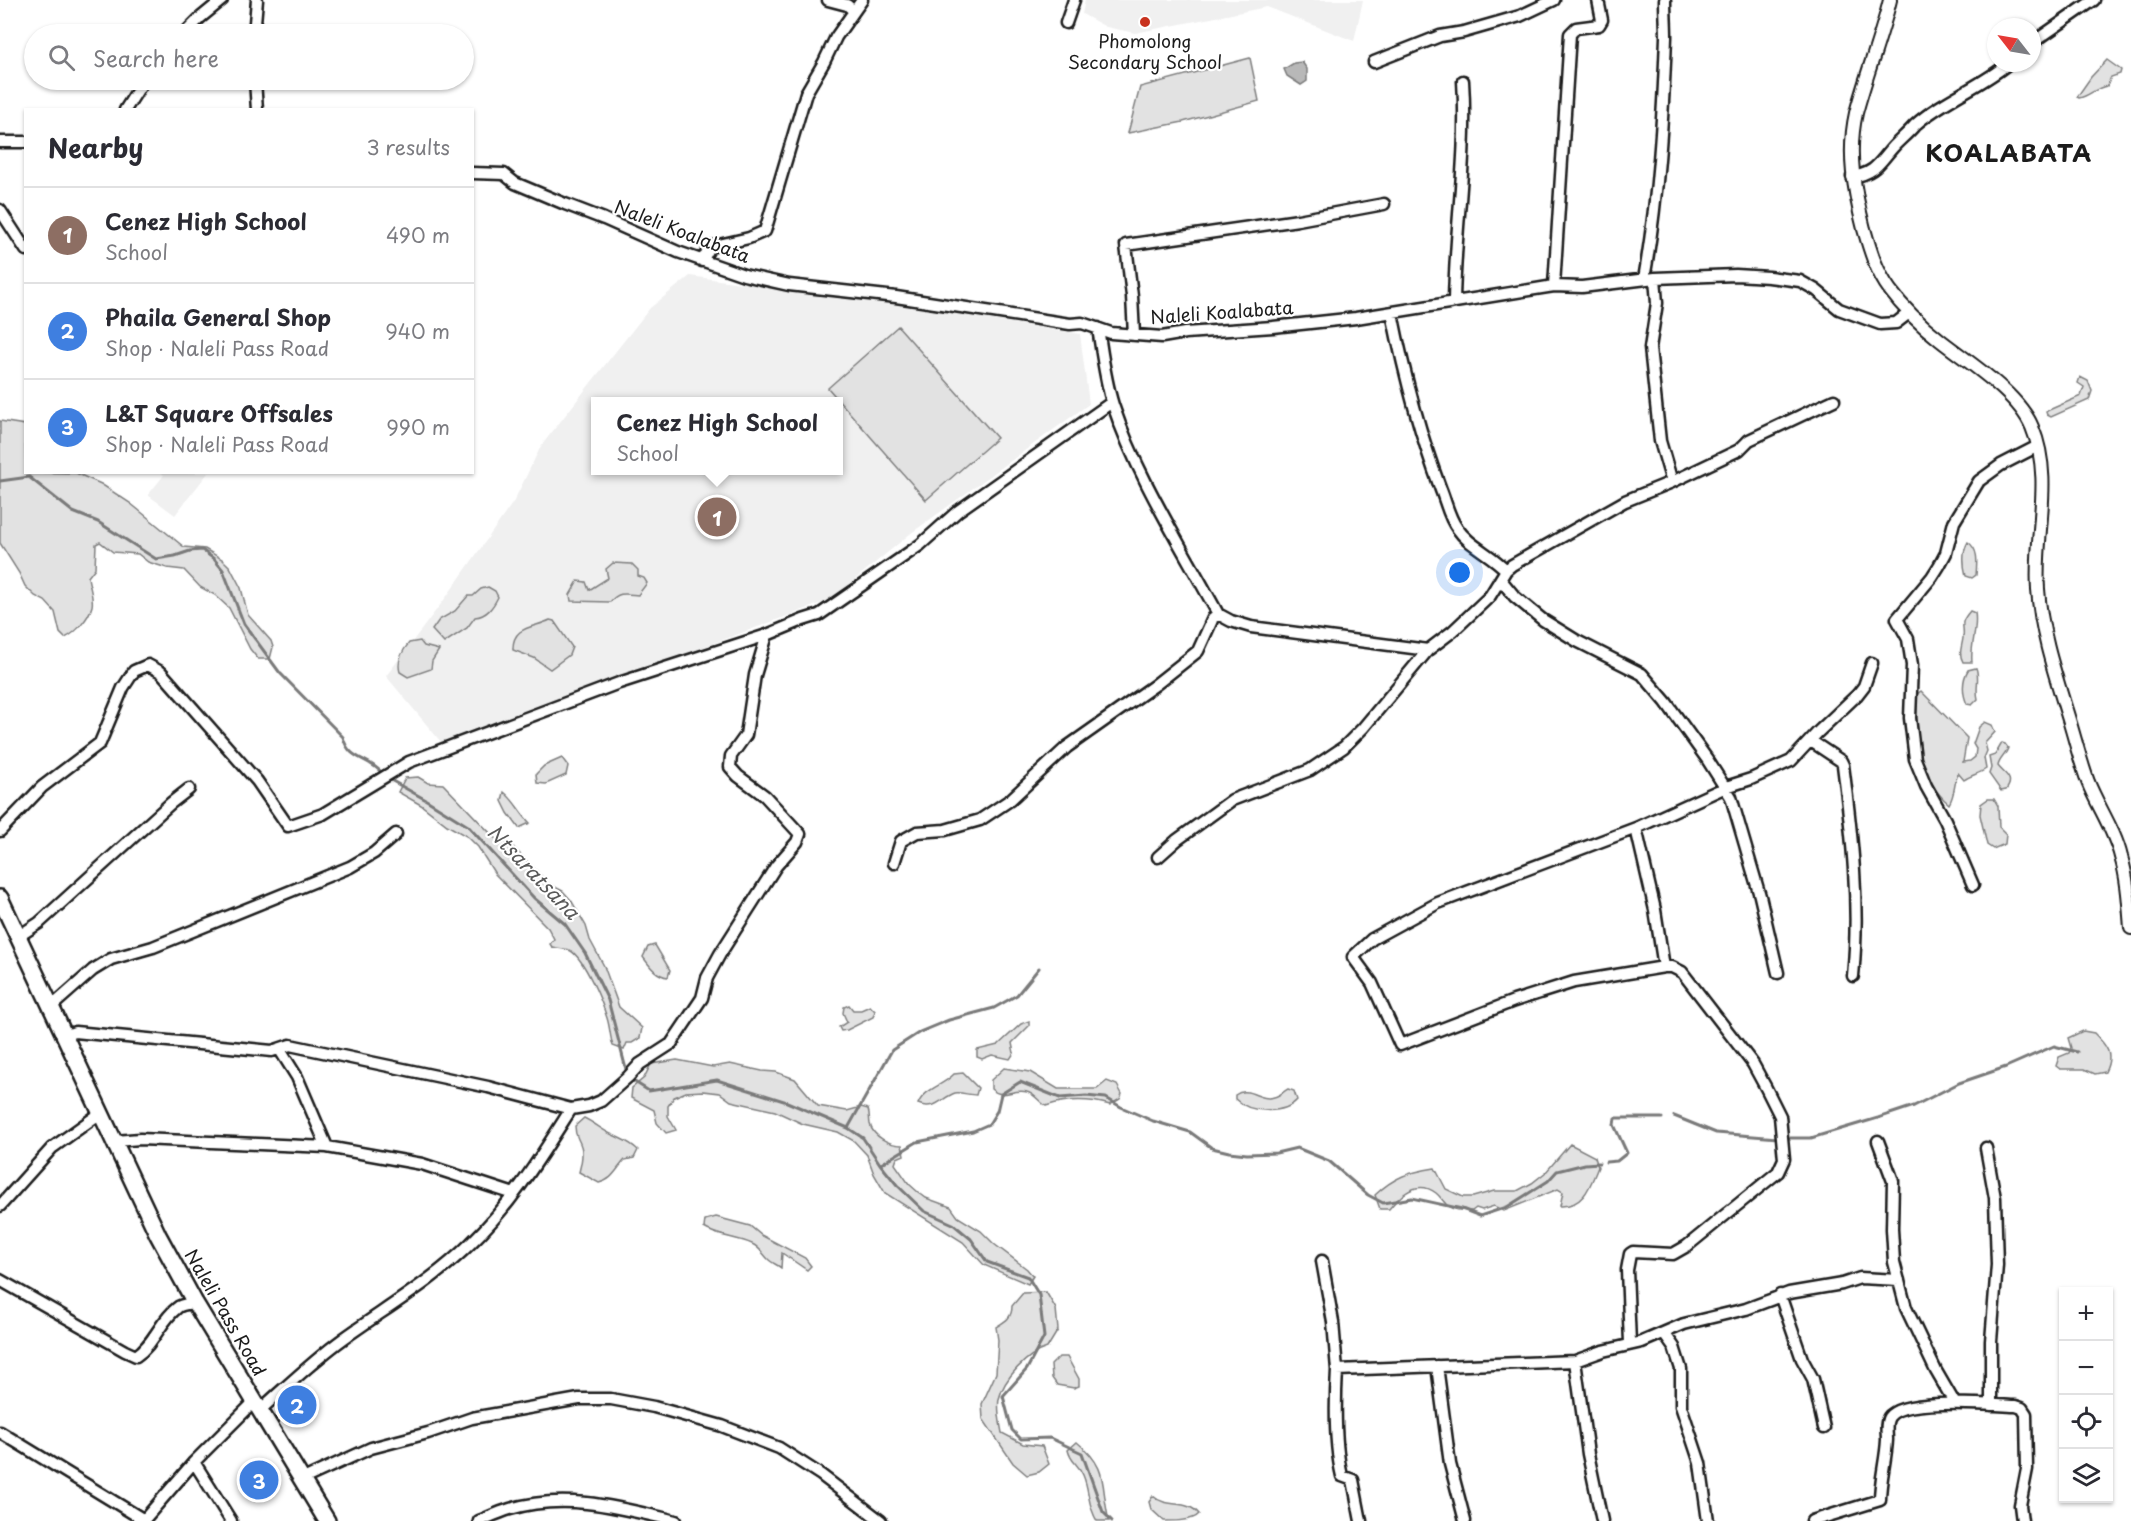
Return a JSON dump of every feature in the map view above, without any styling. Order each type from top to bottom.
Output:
[{"type":"main road","name":"Naleli Pass Road","points":[[0,898],[158,1235],[195,1302],[327,1521]]},
{"type":"street","points":[[194,24],[222,0]]},
{"type":"street","points":[[255,24],[256,0]]},
{"type":"street","points":[[828,0],[847,5],[854,10]]},
{"type":"street","points":[[702,261],[710,247],[749,238],[765,231],[806,93],[836,37],[862,0]]},
{"type":"street","points":[[1066,23],[1074,0]]},
{"type":"street","points":[[1374,62],[1440,36],[1464,32],[1520,16],[1554,0]]},
{"type":"street","points":[[1554,286],[1570,34],[1576,28],[1599,25],[1602,20],[1598,0]]},
{"type":"street","points":[[1665,0],[1662,134],[1650,247],[1650,279],[1657,303],[1650,348],[1660,441],[1672,482]]},
{"type":"street","points":[[1890,0],[1856,114],[1852,142],[1852,177],[1872,257],[1888,288],[1909,313],[1990,378],[2019,406],[2032,425],[2042,458],[2043,491],[2038,549],[2038,589],[2043,624],[2088,782],[2121,855],[2131,928]]},
{"type":"street","points":[[2041,36],[2094,0]]},
{"type":"street","points":[[1852,177],[1865,175],[1876,168],[1894,146],[1918,123],[1995,72]]},
{"type":"street","points":[[1454,302],[1463,161],[1463,81]]},
{"type":"street","points":[[126,108],[138,90]]},
{"type":"street","points":[[256,90],[257,108]]},
{"type":"street","points":[[0,142],[24,142]]},
{"type":"street","name":"Naleli Koalabata","points":[[474,173],[504,174],[523,186],[702,261],[744,275],[789,285],[896,297],[1070,324],[1082,323],[1111,333],[1162,337],[1392,313],[1554,286],[1607,286],[1650,279],[1736,275],[1800,281],[1816,290],[1839,309],[1880,324],[1896,323],[1909,313]]},
{"type":"street","points":[[1134,335],[1126,245],[1299,220],[1384,204]]},
{"type":"street","points":[[0,210],[24,247]]},
{"type":"street","points":[[1392,313],[1410,397],[1456,528],[1468,541],[1495,558],[1506,570]]},
{"type":"street","points":[[1098,328],[1112,402],[1126,441],[1160,511],[1218,614],[1251,627],[1428,650]]},
{"type":"street","points":[[1158,857],[1177,840],[1232,800],[1310,770],[1344,747],[1364,729],[1428,650],[1479,607],[1490,596],[1506,570],[1522,558],[1625,501],[1672,482],[1739,450],[1749,440],[1833,400]]},
{"type":"street","points":[[0,831],[42,787],[100,742],[123,688],[134,671],[148,665],[161,672],[257,781],[288,826],[323,814],[409,762],[619,683],[767,635],[819,615],[920,545],[958,511],[1112,402]]},
{"type":"street","points":[[1973,885],[1915,759],[1910,718],[1912,665],[1908,639],[1897,619],[1939,566],[1946,553],[1954,522],[1979,481],[2001,465],[2038,446]]},
{"type":"street","points":[[1501,580],[1515,597],[1543,620],[1577,641],[1642,674],[1666,702],[1726,787],[1749,856],[1778,973]]},
{"type":"street","points":[[894,863],[901,841],[917,832],[945,830],[980,820],[1010,800],[1067,747],[1155,685],[1198,651],[1213,618],[1218,614]]},
{"type":"street","points":[[64,1036],[75,1032],[247,1049],[280,1050],[290,1046],[488,1087],[571,1108],[589,1106],[601,1101],[640,1064],[671,1044],[702,998],[707,978],[720,954],[776,866],[797,842],[800,834],[783,815],[730,767],[731,756],[746,735],[755,675],[767,635]]},
{"type":"street","points":[[1630,1343],[1627,1270],[1630,1254],[1633,1252],[1673,1254],[1687,1246],[1778,1172],[1784,1159],[1780,1116],[1753,1064],[1682,972],[1672,967],[1574,982],[1514,1001],[1400,1045],[1372,983],[1353,957],[1372,939],[1438,903],[1636,828],[1726,787],[1751,779],[1791,761],[1857,695],[1864,686],[1872,663]]},
{"type":"street","points":[[1811,741],[1836,757],[1843,765],[1856,906],[1853,976]]},
{"type":"street","points":[[19,936],[39,923],[189,789]]},
{"type":"street","points":[[1636,828],[1655,910],[1664,967]]},
{"type":"street","points":[[50,1008],[93,970],[111,959],[153,947],[350,867],[374,854],[396,834]]},
{"type":"street","points":[[280,1050],[297,1077],[327,1147]]},
{"type":"street","points":[[0,1432],[143,1520],[194,1462],[257,1406],[459,1254],[506,1207],[571,1108]]},
{"type":"street","points":[[0,1206],[52,1149],[102,1112]]},
{"type":"street","points":[[115,1141],[140,1139],[327,1147],[422,1164],[514,1194]]},
{"type":"street","points":[[1878,1141],[1893,1181],[1894,1262],[1906,1308],[1923,1346],[1954,1402]]},
{"type":"street","points":[[1986,1148],[1995,1198],[1997,1265],[1991,1341],[1991,1405]]},
{"type":"street","points":[[1322,1261],[1333,1322],[1337,1370],[1339,1462],[1342,1476],[1353,1479],[1361,1521]]},
{"type":"street","points":[[1337,1370],[1575,1361],[1630,1343],[1642,1342],[1684,1324],[1746,1309],[1780,1295],[1842,1284],[1860,1278],[1899,1281]]},
{"type":"street","points":[[0,1280],[136,1356],[143,1352],[178,1306],[195,1302]]},
{"type":"street","points":[[1780,1295],[1802,1359],[1813,1379],[1824,1428]]},
{"type":"street","points":[[1664,1333],[1674,1347],[1681,1369],[1681,1406],[1700,1463],[1708,1521]]},
{"type":"street","points":[[1575,1361],[1588,1454],[1602,1521]]},
{"type":"street","points":[[1437,1366],[1450,1464],[1465,1521]]},
{"type":"street","points":[[302,1480],[371,1448],[428,1433],[472,1418],[579,1399],[611,1399],[654,1407],[722,1426],[779,1448],[821,1475],[881,1521]]},
{"type":"street","points":[[1812,1521],[1880,1500],[1889,1416],[1894,1412],[1954,1402],[2016,1406],[2022,1408],[2026,1414],[2027,1469],[2020,1505],[2022,1521]]},
{"type":"street","points":[[194,1462],[231,1521]]},
{"type":"street","points":[[479,1521],[511,1509],[554,1501],[587,1502],[676,1521]]},
{"type":"shaded area","name":"Phomolong Secondary School","points":[[1085,0],[1363,0],[1354,41],[1267,7],[1135,33],[1106,27],[1082,14]]},
{"type":"shaded area","points":[[1250,58],[1259,101],[1183,122],[1128,133],[1140,87]]},
{"type":"shaded area","points":[[2107,60],[2121,70],[2120,74],[2111,77],[2107,86],[2083,97],[2077,97],[2091,77]]},
{"type":"shaded area","points":[[1302,62],[1307,69],[1307,81],[1301,85],[1287,76],[1284,69],[1294,63]]},
{"type":"shaded area","points":[[690,276],[926,309],[1080,334],[1089,404],[910,534],[830,600],[548,705],[441,742],[386,676],[447,596],[514,501],[541,446],[650,308]]},
{"type":"shaded area","points":[[898,326],[997,438],[926,500],[843,405],[843,397],[836,397],[828,388]]},
{"type":"shaded area","points":[[2080,377],[2088,381],[2092,391],[2089,400],[2051,417],[2047,415],[2046,412],[2049,410],[2081,396],[2084,387],[2078,383]]},
{"type":"shaded area","points":[[0,421],[24,425],[24,474],[78,474],[101,484],[130,503],[184,547],[205,549],[222,559],[230,567],[241,588],[248,615],[271,641],[273,647],[270,659],[258,659],[250,649],[229,608],[215,595],[200,587],[184,570],[148,562],[138,554],[113,552],[100,542],[96,544],[95,568],[88,577],[92,606],[78,629],[65,638],[60,633],[55,612],[25,586],[0,543]]},
{"type":"shaded area","points":[[162,474],[207,474],[175,515],[148,495],[164,475]]},
{"type":"shaded area","points":[[1968,542],[1974,549],[1977,565],[1976,575],[1972,578],[1966,576],[1964,567],[1964,554]]},
{"type":"shaded area","points":[[613,563],[632,564],[638,570],[638,576],[644,578],[647,583],[638,595],[620,595],[610,602],[571,601],[570,595],[578,581],[586,582],[589,590],[608,578],[606,569]]},
{"type":"shaded area","points":[[488,587],[495,591],[498,597],[492,607],[483,615],[475,617],[467,628],[444,643],[432,630],[439,620],[455,611],[468,596],[473,596],[481,589]]},
{"type":"shaded area","points":[[1970,611],[1975,613],[1976,619],[1972,662],[1963,662],[1961,653],[1963,622]]},
{"type":"shaded area","points":[[550,620],[554,621],[572,647],[569,655],[550,669],[534,658],[513,650],[516,636],[520,632]]},
{"type":"shaded area","points":[[420,641],[424,646],[439,650],[432,661],[431,669],[408,677],[400,672],[401,657],[409,643]]},
{"type":"shaded area","points":[[1976,668],[1978,699],[1972,705],[1967,704],[1965,700],[1964,682],[1968,670]]},
{"type":"shaded area","points":[[1921,691],[1967,738],[1963,762],[1975,757],[1976,749],[1973,744],[1979,727],[1985,722],[1992,725],[1995,732],[1985,743],[1986,769],[1964,780],[1958,773],[1949,804],[1930,781],[1920,754],[1916,695]]},
{"type":"shaded area","points":[[2002,743],[2008,748],[1998,766],[2010,782],[2006,790],[2001,791],[1989,774],[1991,768],[1989,757],[1995,755]]},
{"type":"shaded area","points":[[562,758],[568,766],[566,775],[546,784],[537,783],[536,774],[544,766]]},
{"type":"shaded area","points":[[418,777],[428,783],[443,784],[495,838],[510,844],[549,884],[563,891],[571,900],[604,966],[619,1007],[642,1028],[640,1038],[627,1043],[624,1050],[613,1046],[601,1002],[582,963],[571,951],[552,947],[550,944],[554,939],[548,928],[495,874],[478,847],[468,837],[398,792],[405,778]]},
{"type":"shaded area","points":[[504,792],[530,823],[519,828],[502,801]]},
{"type":"shaded area","points":[[1988,799],[1994,799],[1998,806],[1999,827],[2006,834],[2005,844],[1993,849],[1987,845],[1980,815],[1981,804]]},
{"type":"shaded area","points":[[655,945],[670,970],[668,977],[656,972],[643,957],[648,947]]},
{"type":"shaded area","points":[[849,1005],[853,1010],[861,1010],[870,1006],[875,1011],[873,1017],[841,1031],[839,1027],[847,1022],[843,1013],[844,1007]]},
{"type":"shaded area","points":[[1029,1021],[1029,1026],[1012,1043],[1014,1053],[1010,1059],[992,1055],[982,1059],[977,1057],[977,1050],[998,1045],[1021,1024]]},
{"type":"shaded area","points":[[2083,1031],[2094,1033],[2106,1046],[2109,1060],[2105,1072],[2095,1074],[2084,1069],[2060,1069],[2056,1066],[2059,1057],[2069,1053],[2071,1048],[2068,1038]]},
{"type":"shaded area","points":[[677,1060],[713,1067],[730,1064],[776,1072],[795,1079],[818,1106],[847,1111],[861,1107],[868,1109],[870,1124],[875,1133],[887,1142],[902,1145],[904,1155],[897,1158],[895,1164],[909,1184],[926,1198],[951,1207],[958,1217],[981,1231],[1033,1276],[1028,1284],[984,1265],[963,1242],[885,1193],[874,1174],[867,1155],[854,1141],[838,1132],[803,1124],[775,1111],[731,1101],[720,1093],[703,1091],[686,1092],[674,1097],[668,1106],[668,1116],[676,1130],[666,1133],[657,1123],[654,1110],[631,1098],[632,1088],[644,1078],[651,1064]]},
{"type":"shaded area","points":[[1004,1068],[1030,1072],[1058,1089],[1097,1089],[1107,1081],[1117,1085],[1122,1094],[1120,1099],[1110,1105],[1078,1101],[1046,1106],[1027,1092],[1000,1094],[991,1089],[991,1080]]},
{"type":"shaded area","points":[[963,1073],[978,1088],[976,1095],[955,1093],[933,1105],[918,1104],[925,1094],[954,1074]]},
{"type":"shaded area","points":[[1288,1089],[1294,1091],[1297,1100],[1291,1105],[1275,1110],[1249,1107],[1235,1099],[1235,1095],[1240,1092],[1269,1098],[1278,1096]]},
{"type":"shaded area","points":[[584,1118],[638,1150],[634,1158],[625,1160],[604,1182],[599,1183],[579,1172],[582,1152],[575,1126]]},
{"type":"shaded area","points":[[1570,1144],[1595,1157],[1598,1167],[1585,1194],[1575,1203],[1568,1205],[1560,1206],[1563,1192],[1558,1189],[1504,1211],[1494,1206],[1482,1210],[1476,1208],[1472,1211],[1460,1211],[1449,1207],[1436,1193],[1423,1187],[1410,1190],[1389,1209],[1380,1209],[1375,1195],[1402,1176],[1435,1168],[1446,1189],[1463,1197],[1473,1197],[1494,1191],[1517,1191],[1546,1172]]},
{"type":"shaded area","points":[[716,1217],[750,1226],[761,1235],[805,1258],[811,1266],[807,1270],[782,1253],[781,1268],[770,1261],[758,1247],[704,1228],[705,1220]]},
{"type":"shaded area","points":[[1046,1292],[1056,1309],[1058,1330],[1047,1348],[1024,1361],[1011,1375],[998,1403],[1002,1433],[1023,1444],[1042,1446],[1049,1464],[1039,1472],[1027,1475],[1013,1463],[983,1419],[982,1404],[996,1373],[998,1340],[996,1327],[1008,1319],[1012,1306],[1023,1293]]},
{"type":"shaded area","points":[[1059,1357],[1067,1357],[1079,1379],[1079,1386],[1074,1388],[1057,1385],[1052,1378],[1051,1365]]},
{"type":"shaded area","points":[[1077,1442],[1095,1461],[1099,1469],[1109,1521],[1097,1521],[1094,1515],[1083,1475],[1068,1450]]},
{"type":"shaded area","points":[[1153,1496],[1164,1502],[1189,1507],[1199,1514],[1178,1521],[1164,1521],[1151,1509],[1149,1502]]},
{"type":"waterway","name":"Ntsaratsana","points":[[0,481],[29,477],[73,512],[98,522],[156,559],[202,550],[214,559],[223,570],[244,624],[280,673],[343,737],[346,745],[354,754],[382,773]]},
{"type":"waterway","name":"Ntsaratsana","points":[[387,778],[468,826],[534,898],[565,924],[585,953],[608,1000],[627,1073]]},
{"type":"waterway","points":[[848,1128],[892,1050],[920,1032],[949,1020],[994,1008],[1017,995],[1039,968]]},
{"type":"waterway","points":[[1785,1138],[1811,1138],[1914,1106],[1959,1083],[2006,1067],[2054,1046],[2077,1052]]},
{"type":"waterway","name":"Ntsaratsana","points":[[630,1079],[649,1091],[717,1080],[787,1102],[848,1128],[863,1138],[897,1185],[924,1211],[953,1224],[971,1239],[987,1262],[1028,1277],[1039,1295],[1044,1337],[1027,1369],[1003,1396],[1012,1430],[1021,1439],[1050,1438],[1082,1453],[1103,1512],[1112,1521]]},
{"type":"waterway","points":[[881,1164],[917,1142],[973,1131],[989,1124],[997,1111],[1001,1094],[1020,1082],[1060,1098],[1086,1096],[1106,1098],[1153,1121],[1190,1132],[1212,1148],[1247,1154],[1276,1153],[1297,1148],[1329,1161],[1368,1195],[1383,1203],[1412,1198],[1462,1209],[1480,1216],[1507,1207],[1548,1181],[1557,1171],[1599,1163]]},
{"type":"waterway","points":[[1674,1116],[1716,1133],[1778,1138]]},
{"type":"waterway","points":[[1606,1162],[1617,1161],[1627,1153],[1614,1125],[1615,1118],[1662,1118]]},
{"type":"place","name":"Phomolong Secondary School","points":[[1145,22]]},
{"type":"place","name":"Cenez High School","points":[[717,517]]},
{"type":"place","name":"Phaila General Shop","points":[[297,1405]]},
{"type":"place","name":"L&T Square Offsales","points":[[259,1480]]},
{"type":"district","name":"KOALABATA","points":[[2009,154]]}]
